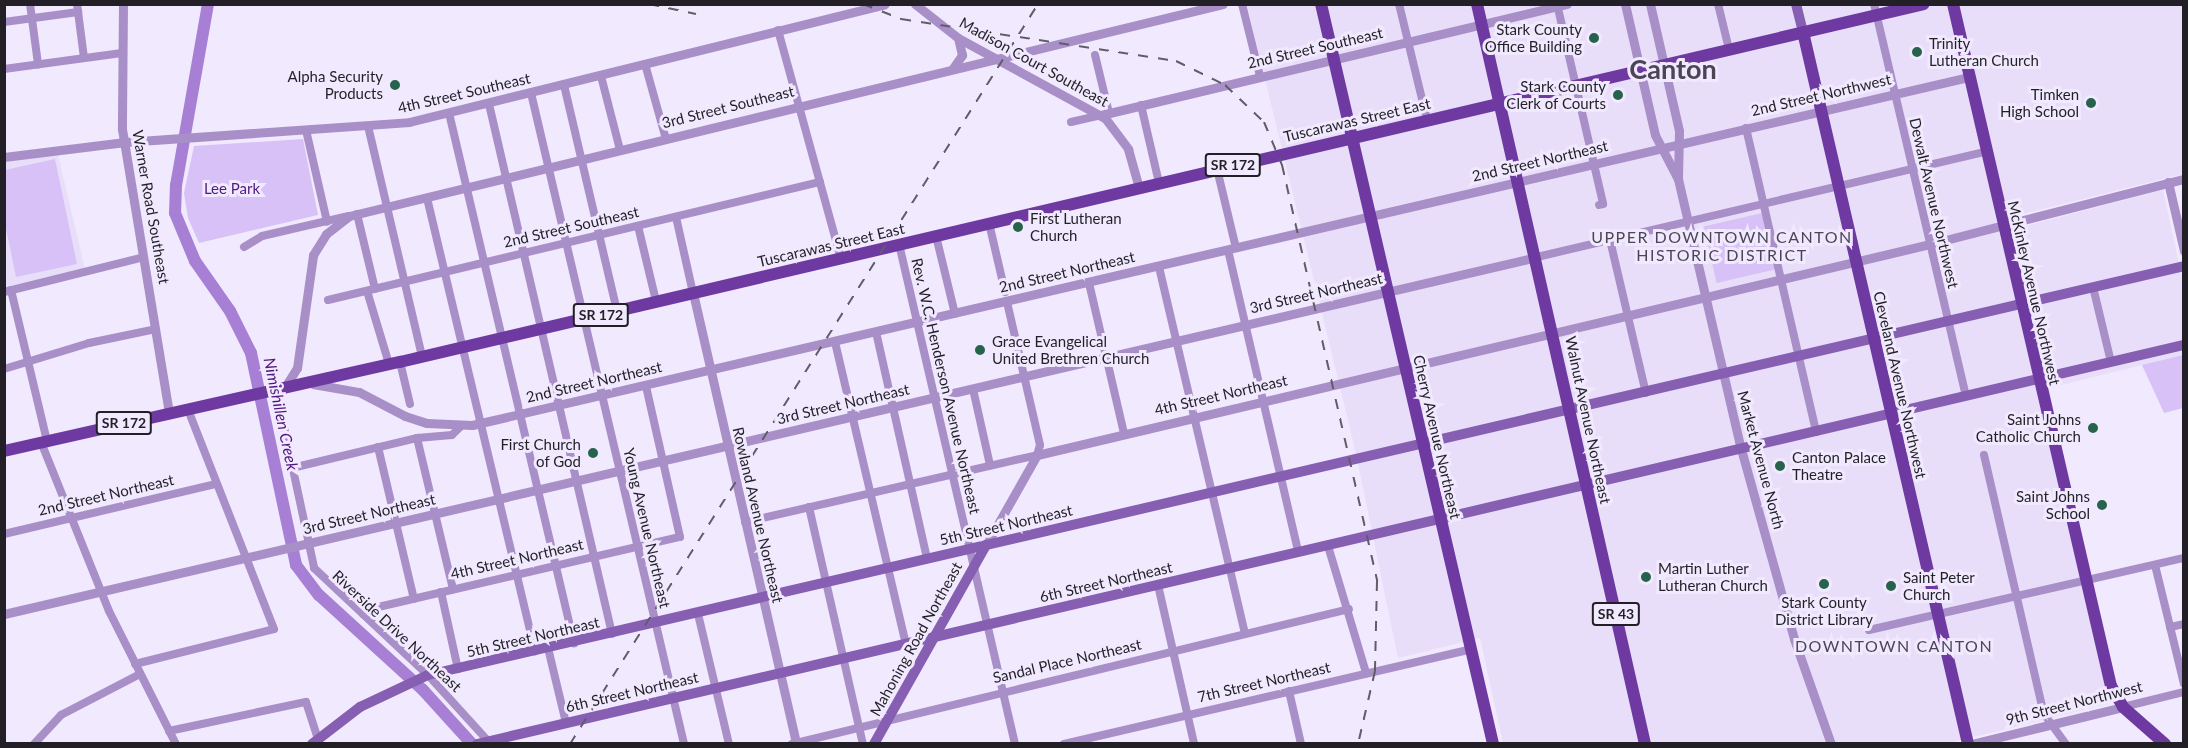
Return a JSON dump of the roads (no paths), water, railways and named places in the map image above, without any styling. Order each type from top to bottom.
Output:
[{"type":"main road","name":"Cherry Avenue Northeast","points":[[1321,4],[1471,649],[1490,743]]},
{"type":"main road","name":"SR 43","points":[[1477,4],[1501,102]]},
{"type":"main road","points":[[1796,4],[1803,32]]},
{"type":"main road","name":"SR 172","points":[[1664,64],[1803,32],[1876,10],[1924,4]]},
{"type":"main road","name":"McKinley Avenue Northwest","points":[[1953,4],[2111,686],[2123,707],[2165,744]]},
{"type":"main road","name":"Cleveland Avenue Northwest","points":[[1803,32],[1969,744]]},
{"type":"main road","name":"Tuscarawas Street East","points":[[4,450],[422,357],[1664,64]]},
{"type":"main road","name":"Walnut Avenue Northeast","points":[[1501,102],[1572,410],[1645,744]]},
{"type":"main road","name":"5th Street Northeast","points":[[316,742],[351,712],[425,675],[656,624],[2184,266]]},
{"type":"main road","name":"6th Street Northeast","points":[[484,742],[2184,345]]},
{"type":"main road","name":"Mahoning Road Northeast","points":[[874,744],[986,545]]},
{"type":"street","points":[[30,4],[38,64]]},
{"type":"street","name":"Warner Road Southeast","points":[[123,4],[124,142],[170,413]]},
{"type":"street","name":"4th Street Southeast","points":[[4,157],[124,142],[368,126],[449,113],[885,4]]},
{"type":"street","name":"Madison Court Southeast","points":[[915,4],[958,38],[1105,114],[1124,140],[1139,188]]},
{"type":"street","name":"3rd Street Southeast","points":[[244,247],[262,236],[549,169],[799,105],[1223,4]]},
{"type":"street","points":[[1242,4],[1260,76]]},
{"type":"street","points":[[1399,4],[1426,120]]},
{"type":"street","name":"Market Avenue North","points":[[1625,4],[1660,148],[1678,179]]},
{"type":"street","name":"Market Avenue North","points":[[1650,4],[1680,143],[1678,179],[1741,449],[1794,639],[1831,744]]},
{"type":"street","points":[[1718,4],[1729,49]]},
{"type":"street","points":[[1560,5],[1574,86],[1603,204],[1599,205]]},
{"type":"street","name":"2nd Street Southeast","points":[[1071,122],[1560,5]]},
{"type":"street","points":[[4,22],[32,19],[77,8],[84,58]]},
{"type":"street","name":"Dewalt Avenue Northwest","points":[[1876,10],[1966,396]]},
{"type":"street","points":[[778,30],[841,258]]},
{"type":"street","points":[[952,69],[962,55],[958,38]]},
{"type":"street","points":[[4,69],[123,53]]},
{"type":"street","points":[[1095,55],[1105,114]]},
{"type":"street","points":[[645,64],[666,139]]},
{"type":"street","points":[[601,76],[620,150]]},
{"type":"street","name":"2nd Street Northwest","points":[[1680,143],[1969,77]]},
{"type":"street","points":[[564,85],[617,310]]},
{"type":"street","name":"Young Avenue Northeast","points":[[531,93],[684,744]]},
{"type":"street","points":[[489,104],[612,634]]},
{"type":"street","points":[[1141,105],[1159,183]]},
{"type":"street","points":[[449,113],[574,643]]},
{"type":"street","points":[[368,126],[422,357]]},
{"type":"street","points":[[1746,128],[1816,432]]},
{"type":"street","points":[[306,130],[327,222]]},
{"type":"street","name":"2nd Street Northeast","points":[[302,384],[351,389],[413,419],[461,426],[481,424],[918,323],[955,314],[1006,297],[1089,283],[1680,143]]},
{"type":"street","name":"3rd Street Northeast","points":[[4,614],[1986,152]]},
{"type":"street","points":[[1217,169],[1245,325],[1298,552]]},
{"type":"street","name":"4th Street Northeast","points":[[745,522],[1781,280],[2184,179]]},
{"type":"street","name":"2nd Street Southeast","points":[[328,300],[820,182]]},
{"type":"street","points":[[2168,183],[2184,251]]},
{"type":"street","points":[[427,198],[535,651]]},
{"type":"street","points":[[277,390],[297,368],[313,255],[326,234],[353,215],[371,290],[394,363],[410,404]]},
{"type":"street","points":[[676,217],[693,293]]},
{"type":"street","points":[[989,223],[1040,445],[1037,454]]},
{"type":"street","points":[[638,226],[656,301]]},
{"type":"street","points":[[936,236],[955,314]]},
{"type":"street","points":[[1610,240],[1646,393]]},
{"type":"street","name":"Rev. W.C. Henderson Avenue Northeast","points":[[899,244],[1016,744]]},
{"type":"street","points":[[144,256],[8,291],[28,363],[44,441],[71,519],[100,591],[176,744]]},
{"type":"street","points":[[1159,267],[1245,633]]},
{"type":"street","points":[[1089,283],[1124,434]]},
{"type":"street","points":[[2093,287],[2111,362]]},
{"type":"street","name":"Rowland Avenue Northeast","points":[[693,293],[795,743]]},
{"type":"street","points":[[4,369],[89,343],[156,329]]},
{"type":"street","points":[[876,332],[927,559]]},
{"type":"street","points":[[835,342],[906,645]]},
{"type":"street","points":[[646,386],[663,462]]},
{"type":"street","points":[[973,389],[990,465]]},
{"type":"street","name":"Riverside Drive Northeast","points":[[277,390],[305,545],[319,576],[363,614],[425,675],[484,742]]},
{"type":"street","points":[[135,664],[273,630],[188,410]]},
{"type":"street","name":"2nd Street Northeast","points":[[292,468],[417,438],[452,435],[461,426]]},
{"type":"street","points":[[417,438],[453,590]]},
{"type":"street","points":[[378,447],[414,598]]},
{"type":"street","name":"Mahoning Road Northeast","points":[[986,545],[1037,454]]},
{"type":"street","points":[[1984,455],[2044,714],[2066,744]]},
{"type":"street","name":"4th Street Northeast","points":[[363,614],[414,598],[680,537],[663,462]]},
{"type":"street","name":"2nd Street Northeast","points":[[4,534],[215,484]]},
{"type":"street","points":[[809,507],[863,744]]},
{"type":"street","points":[[1328,546],[1349,609],[1366,673]]},
{"type":"street","points":[[1869,630],[2184,558]]},
{"type":"street","points":[[2155,565],[2184,684]]},
{"type":"street","points":[[1158,585],[1194,744]]},
{"type":"street","points":[[441,592],[458,669]]},
{"type":"street","name":"Sandal Place Northeast","points":[[795,743],[1003,690],[1349,609]]},
{"type":"street","points":[[698,614],[729,744]]},
{"type":"street","points":[[2170,627],[2184,624]]},
{"type":"street","points":[[548,648],[566,723]]},
{"type":"street","name":"7th Street Northeast","points":[[1064,744],[1471,649]]},
{"type":"street","points":[[34,744],[61,715],[140,674]]},
{"type":"street","points":[[1289,691],[1301,744]]},
{"type":"street","name":"9th Street Northwest","points":[[1969,744],[2184,692]]},
{"type":"street","points":[[169,731],[306,702],[316,742]]},
{"type":"waterway","name":"Nimishillen Creek","points":[[208,4],[176,185],[175,213],[195,261],[230,311],[251,353],[296,565],[319,595],[423,690],[472,744]]},
{"type":"railway","points":[[649,4],[696,14]]},
{"type":"railway","points":[[863,4],[901,19],[1176,61],[1225,85],[1264,122],[1282,165],[1377,581],[1375,671],[1358,744]]},
{"type":"railway","points":[[570,744],[1038,4]]},
{"type":"place","name":"Stark County Office Building","points":[[1594,38]]},
{"type":"place","name":"Trinity Lutheran Church","points":[[1917,52]]},
{"type":"place","name":"Alpha Security Products","points":[[395,85]]},
{"type":"place","name":"Stark County Clerk of Courts","points":[[1618,95]]},
{"type":"place","name":"Timken High School","points":[[2091,103]]},
{"type":"place","name":"First Lutheran Church","points":[[1018,227]]},
{"type":"place","name":"Grace Evangelical United Brethren Church","points":[[980,350]]},
{"type":"place","name":"Saint Johns Catholic Church","points":[[2093,428]]},
{"type":"place","name":"First Church of God","points":[[593,453]]},
{"type":"place","name":"Canton Palace Theatre","points":[[1780,466]]},
{"type":"place","name":"Saint Johns School","points":[[2102,505]]},
{"type":"place","name":"Martin Luther Lutheran Church","points":[[1646,577]]},
{"type":"place","name":"Stark County District Library","points":[[1824,584]]},
{"type":"place","name":"Saint Peter Church","points":[[1891,586]]},
{"type":"district","name":"Canton","points":[[1673,69]]},
{"type":"district","name":"UPPER DOWNTOWN CANTON HISTORIC DISTRICT","points":[[1722,246]]},
{"type":"district","name":"DOWNTOWN CANTON","points":[[1894,646]]},
{"type":"park label","name":"Lee Park","points":[[232,189]]}]
